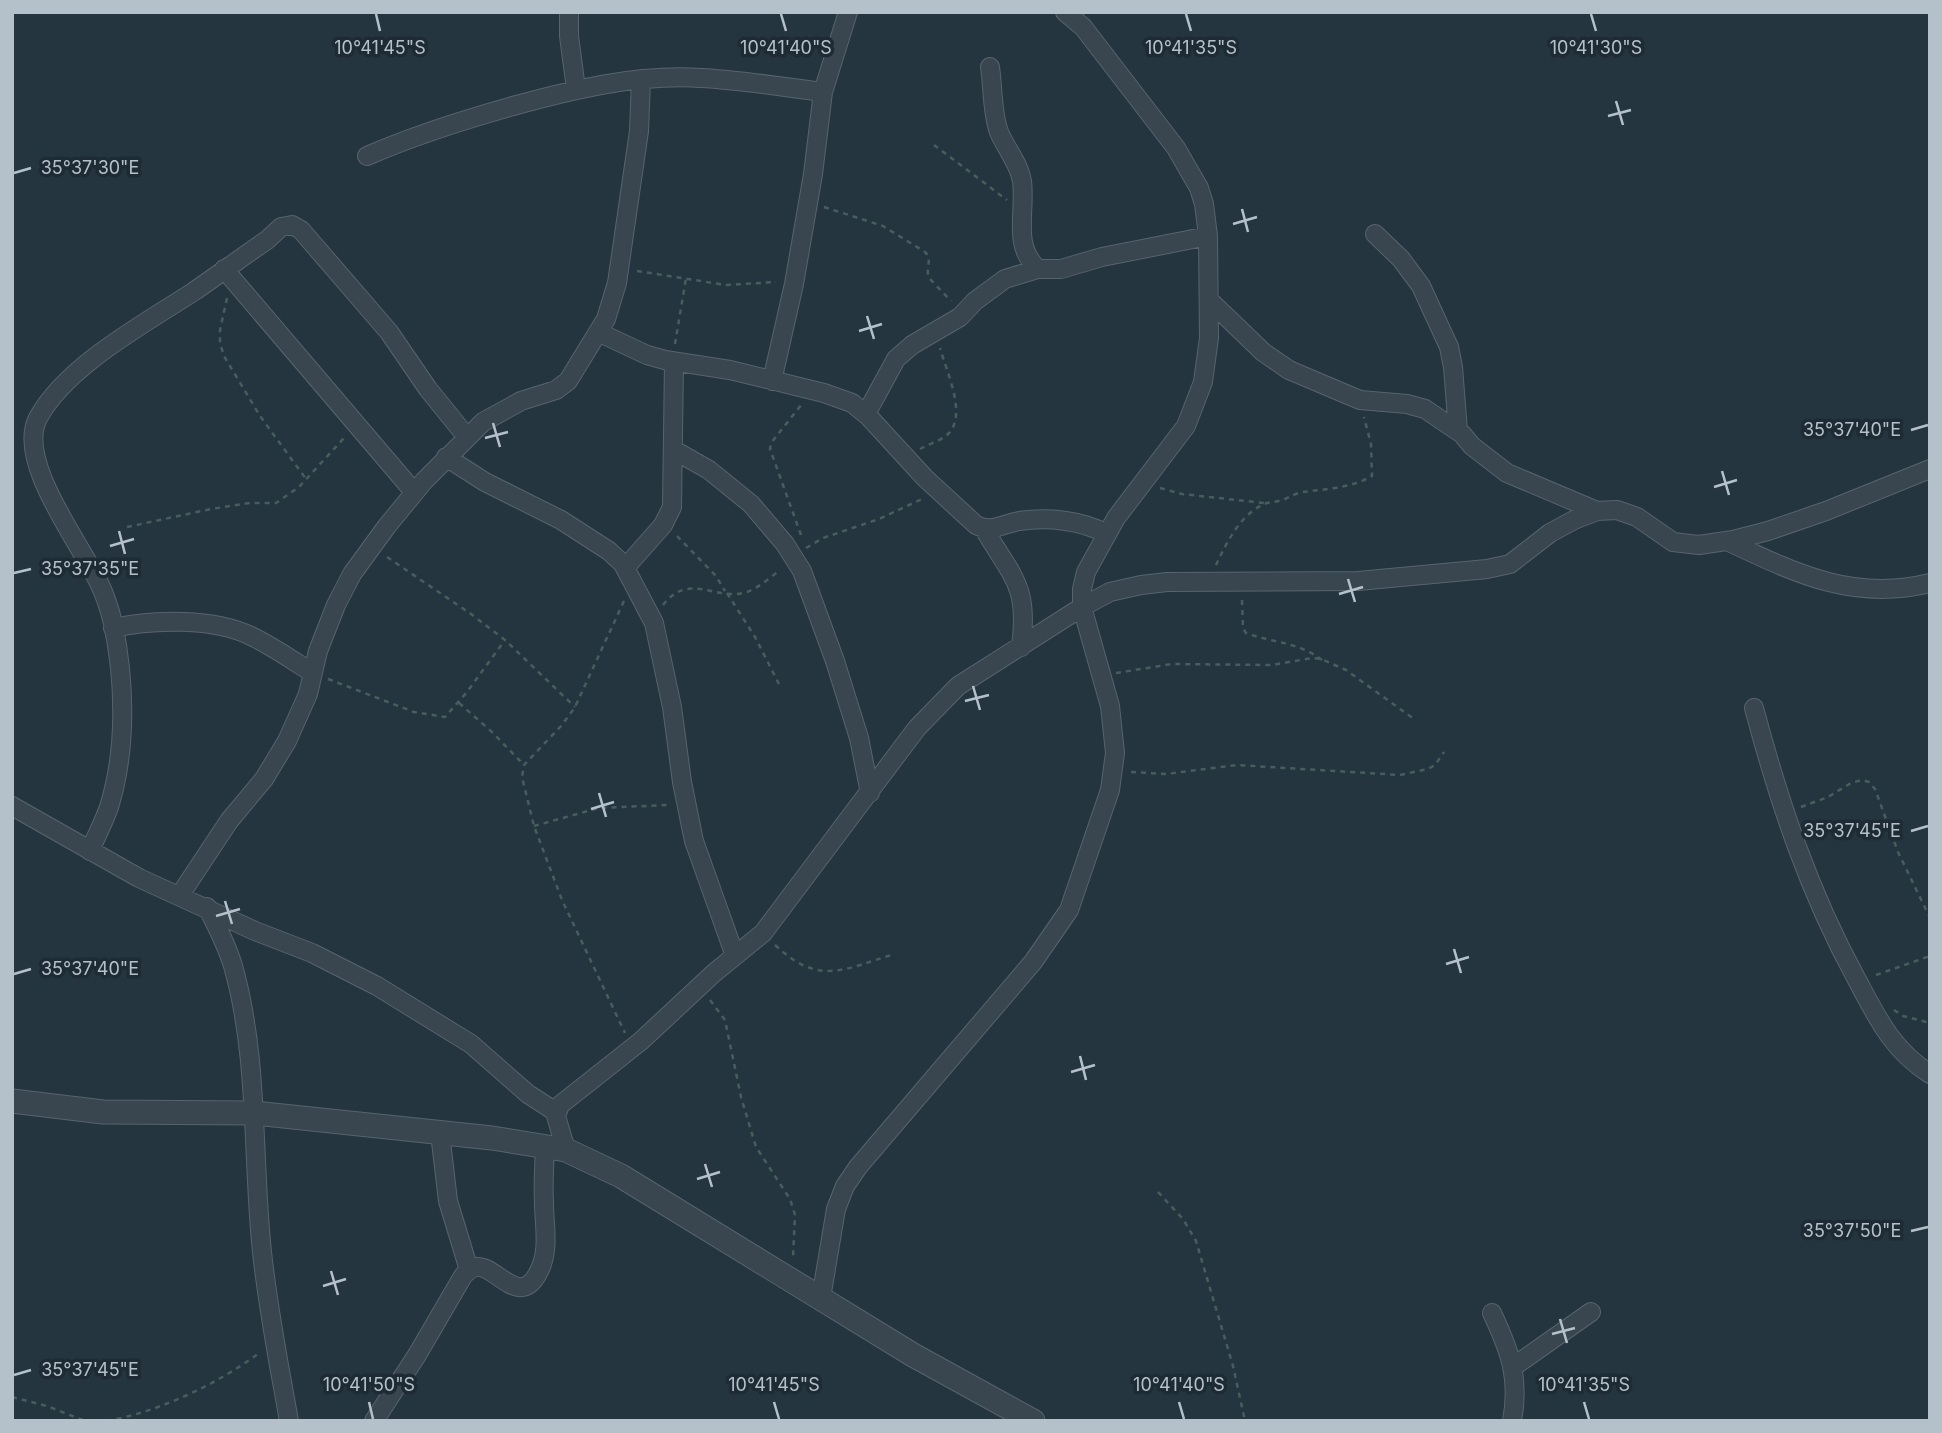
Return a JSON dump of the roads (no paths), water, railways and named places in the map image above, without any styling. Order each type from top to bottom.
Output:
[{"type":"street","points":[[569,12],[569,36],[576,89]]},
{"type":"street","points":[[772,381],[794,284],[823,92],[848,12]]},
{"type":"street","points":[[821,1298],[836,1209],[845,1186],[858,1167],[949,1063],[1057,931],[1069,911],[1110,790],[1115,753],[1112,717],[1103,675],[1082,607],[1082,589],[1087,572],[1116,519],[1186,426],[1203,382],[1209,338],[1208,236],[1199,188],[1176,148],[1083,27],[1065,12]]},
{"type":"street","points":[[990,67],[998,129],[1017,165],[1022,181],[1021,226],[1025,253],[1038,269]]},
{"type":"street","points":[[367,156],[412,136],[576,89],[641,79],[700,78],[823,92]]},
{"type":"street","points":[[180,895],[229,821],[264,779],[287,741],[308,694],[312,672],[336,605],[352,574],[414,492],[466,436],[500,412],[521,401],[555,390],[568,381],[606,319],[619,268],[639,131],[641,79]]},
{"type":"street","points":[[90,851],[109,807],[120,757],[121,706],[113,628],[101,587],[53,505],[38,463],[33,435],[46,406],[90,361],[228,274],[281,227],[292,225],[301,230],[389,332],[428,389],[466,436]]},
{"type":"street","points":[[1375,234],[1401,259],[1421,286],[1449,347],[1458,431]]},
{"type":"street","points":[[866,414],[896,359],[912,345],[963,314],[1005,279],[1038,269],[1061,269],[1102,257],[1208,236]]},
{"type":"street","points":[[228,274],[414,492]]},
{"type":"street","points":[[1209,300],[1275,360],[1301,376],[1360,400],[1407,404],[1425,409],[1458,431],[1489,461],[1507,473],[1597,511]]},
{"type":"street","points":[[598,332],[647,355],[730,370],[852,403],[866,414],[939,491],[976,525],[984,529],[990,530],[1018,521],[1044,520],[1086,524],[1107,534]]},
{"type":"street","points":[[629,575],[672,507],[674,362]]},
{"type":"street","points":[[674,450],[731,486],[764,518],[795,559],[835,661],[859,738],[870,793]]},
{"type":"street","points":[[446,457],[485,482],[561,520],[608,551],[629,575],[651,617],[672,707],[694,841],[735,956]]},
{"type":"street","points":[[374,1421],[469,1270],[478,1267],[484,1269],[507,1284],[517,1287],[528,1284],[537,1275],[545,1258],[556,1149],[556,1112],[567,1098],[633,1048],[697,988],[763,933],[917,728],[958,686],[1082,607],[1110,593],[1167,582],[1358,581],[1487,569],[1510,564],[1550,533],[1597,511],[1617,510],[1636,517],[1673,542],[1699,545],[1727,541],[1768,531],[1826,511],[1930,470]]},
{"type":"street","points":[[984,529],[1016,578],[1023,596],[1021,647]]},
{"type":"street","points":[[1727,541],[1775,564],[1854,589],[1904,589],[1930,583]]},
{"type":"street","points":[[113,628],[152,623],[203,623],[228,628],[251,636],[312,672]]},
{"type":"street","points":[[1754,708],[1808,880],[1841,953],[1893,1043],[1930,1074]]},
{"type":"street","points":[[12,806],[139,878],[255,931],[312,953],[423,1013],[471,1044],[528,1094],[556,1112]]},
{"type":"street","points":[[207,908],[233,966],[250,1066],[262,1254],[289,1421]]},
{"type":"street","points":[[12,1101],[103,1112],[254,1113],[492,1138],[556,1149],[621,1176],[913,1355],[1033,1421]]},
{"type":"street","points":[[440,1133],[448,1201],[469,1270]]},
{"type":"street","points":[[1513,1367],[1591,1312]]},
{"type":"street","points":[[1492,1313],[1506,1342],[1513,1367],[1516,1403],[1512,1421]]}]
